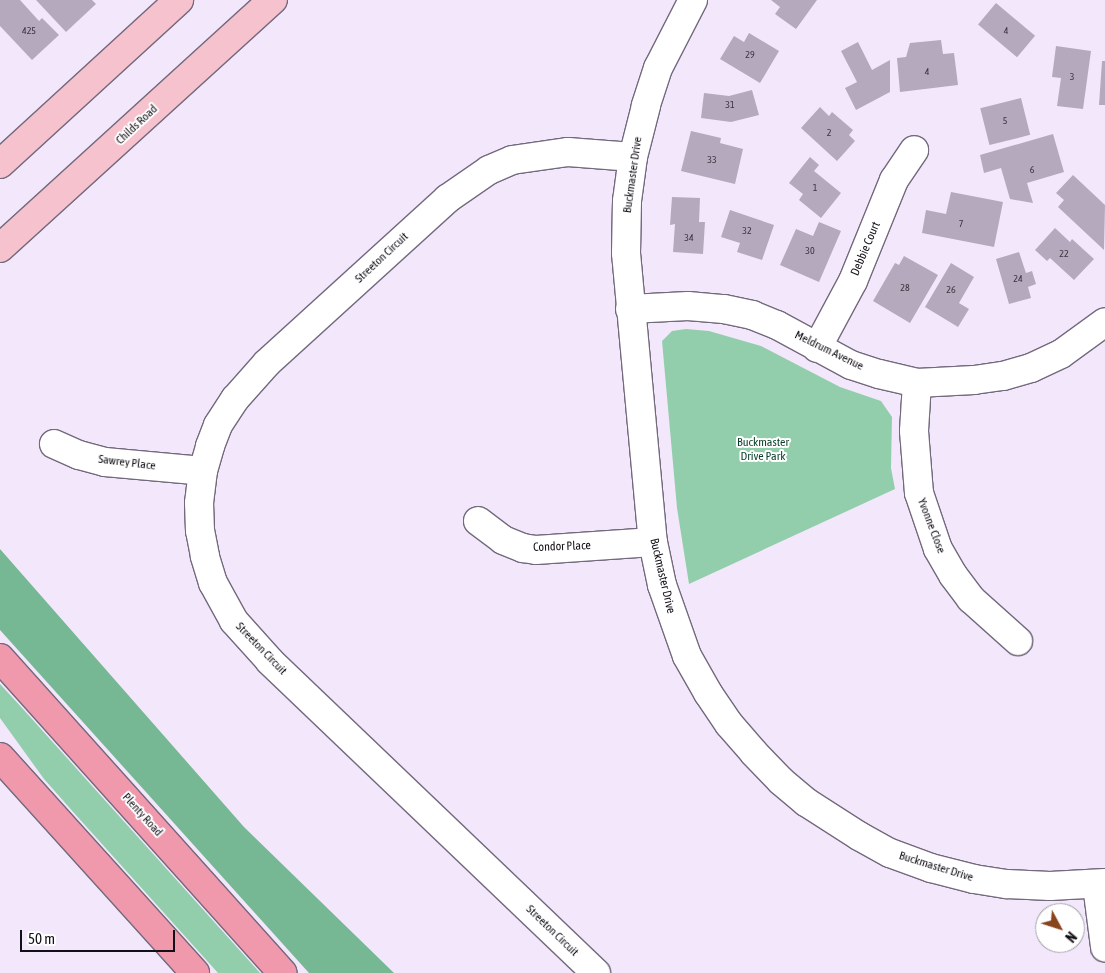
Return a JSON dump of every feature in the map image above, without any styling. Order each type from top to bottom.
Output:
[{"type":"highway","name":"Plenty Road","points":[[0,658],[283,973]]},
{"type":"highway","points":[[0,757],[195,973]]},
{"type":"main road","points":[[0,164],[179,0]]},
{"type":"main road","name":"Childs Road","points":[[0,248],[273,0]]},
{"type":"street","name":"Buckmaster Drive","points":[[693,0],[658,68],[633,157],[627,201],[626,253],[653,542],[662,585],[674,624],[687,656],[708,693],[729,724],[781,781],[806,802],[867,840],[890,852],[931,868],[974,878],[1007,884],[1101,884]]},
{"type":"street","name":"Debbie Court","points":[[817,348],[870,244],[894,180],[914,150]]},
{"type":"street","name":"Streeton Circuit","points":[[596,973],[270,661],[234,622],[214,583],[205,556],[200,531],[199,503],[203,471],[218,425],[234,399],[249,381],[420,223],[468,182],[512,160],[541,154],[568,152],[633,157]]},
{"type":"street","name":"Meldrum Avenue","points":[[630,309],[688,306],[724,309],[752,315],[777,325],[851,365],[879,374],[917,382],[974,380],[1003,376],[1030,368],[1060,354],[1105,322]]},
{"type":"street","name":"Yvonne Close","points":[[917,382],[914,431],[919,493],[938,549],[953,575],[971,599],[1018,640]]},
{"type":"street","name":"Sawrey Place","points":[[54,444],[79,455],[104,462],[203,471]]},
{"type":"street","name":"Condor Place","points":[[478,521],[503,540],[523,548],[536,550],[653,542]]},
{"type":"street","points":[[1101,884],[1105,947]]},
{"type":"green space","name":"Buckmaster Drive Park","points":[[686,329],[709,331],[761,346],[840,387],[881,401],[892,417],[891,468],[895,489],[689,584],[677,508],[662,341],[672,331]]},
{"type":"green space","points":[[0,549],[244,827],[394,973],[309,973],[0,630]]},
{"type":"green space","points":[[0,684],[260,973],[218,973],[44,779],[0,718]]},
{"type":"building","points":[[0,0],[20,0],[39,21],[42,18],[59,35],[32,60],[0,26]]},
{"type":"building","points":[[36,0],[92,0],[96,4],[66,32]]},
{"type":"building","points":[[771,0],[817,0],[796,29],[775,14],[780,7]]},
{"type":"building","points":[[996,3],[1035,36],[1017,57],[978,24]]},
{"type":"building","points":[[749,33],[779,51],[760,83],[720,59],[734,36],[744,42]]},
{"type":"building","points":[[941,40],[943,54],[954,53],[958,85],[900,92],[897,58],[906,57],[910,43]]},
{"type":"building","points":[[858,42],[872,70],[890,60],[890,92],[856,110],[845,88],[857,82],[841,51]]},
{"type":"building","points":[[1056,46],[1091,51],[1083,109],[1057,106],[1061,78],[1052,77]]},
{"type":"building","points":[[1102,61],[1105,61],[1105,105],[1099,105]]},
{"type":"building","points":[[752,90],[759,115],[731,122],[701,118],[704,93],[729,96]]},
{"type":"building","points":[[1021,98],[1030,135],[989,145],[980,108]]},
{"type":"building","points":[[820,107],[829,116],[832,112],[853,130],[849,135],[855,141],[837,161],[801,128]]},
{"type":"building","points":[[691,131],[721,138],[720,143],[743,149],[735,184],[681,171]]},
{"type":"building","points":[[1053,134],[1064,172],[1027,183],[1033,203],[1010,199],[1001,168],[984,173],[980,155]]},
{"type":"building","points":[[810,157],[819,165],[814,171],[841,193],[821,218],[799,200],[803,194],[789,183]]},
{"type":"building","points":[[1073,175],[1105,205],[1104,250],[1058,207],[1064,200],[1056,193]]},
{"type":"building","points":[[951,192],[1003,202],[994,247],[922,233],[926,210],[946,214]]},
{"type":"building","points":[[672,197],[700,198],[699,222],[705,222],[703,254],[673,252],[675,224],[670,225]]},
{"type":"building","points":[[730,210],[774,225],[762,260],[737,252],[740,243],[721,237]]},
{"type":"building","points":[[819,222],[841,231],[819,282],[780,265],[796,229],[813,236]]},
{"type":"building","points":[[1055,228],[1070,242],[1072,239],[1094,259],[1074,280],[1050,258],[1047,261],[1035,250]]},
{"type":"building","points":[[1019,252],[1026,273],[1032,271],[1036,284],[1028,287],[1031,298],[1009,304],[996,259]]},
{"type":"building","points":[[904,256],[938,275],[910,323],[873,301],[895,263],[899,265]]},
{"type":"building","points":[[951,263],[974,277],[959,303],[969,309],[958,327],[925,307]]}]
